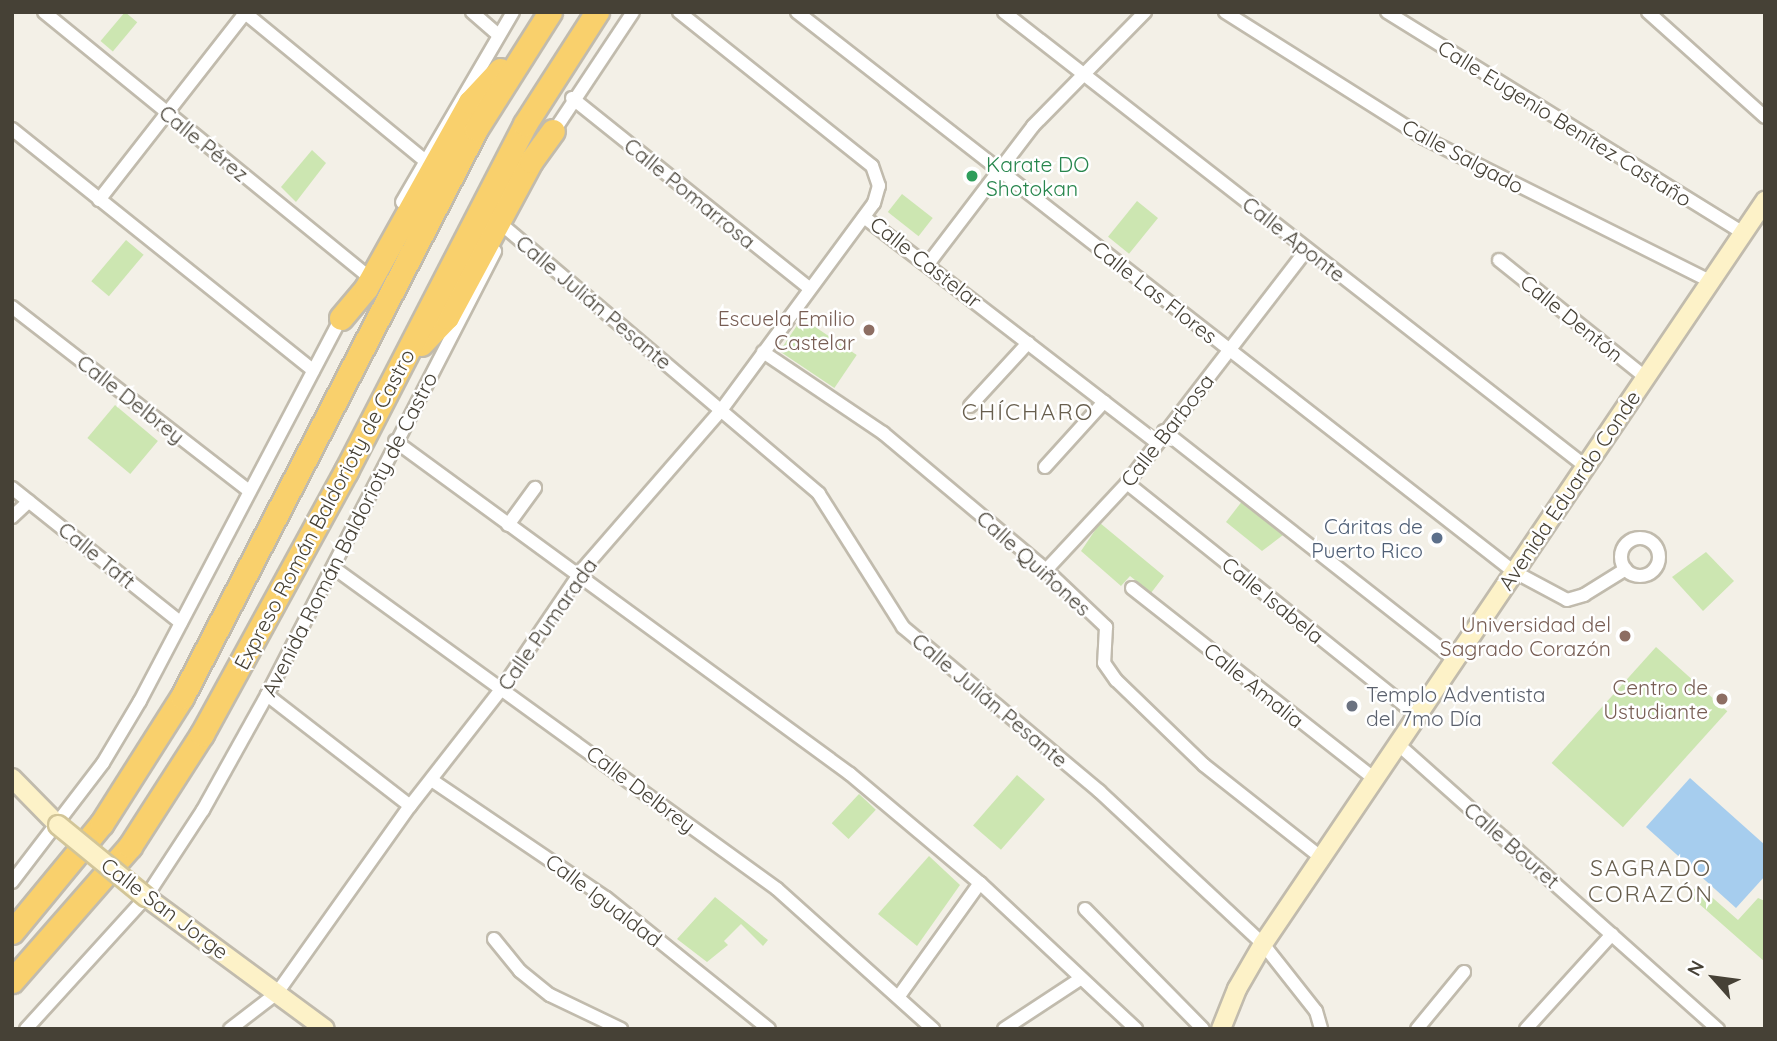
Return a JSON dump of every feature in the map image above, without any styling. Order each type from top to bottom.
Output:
[{"type":"highway","name":"Expreso Román Baldorioty de Castro","points":[[12,932],[102,823],[182,697],[475,129],[550,12]]},
{"type":"highway","name":"Expreso Román Baldorioty de Castro","points":[[12,981],[130,846],[208,723],[404,361],[525,124],[597,12]]},
{"type":"highway","points":[[341,318],[366,288],[470,102],[536,32]]},
{"type":"highway","points":[[404,361],[447,317],[531,161],[553,131]]},
{"type":"street","name":"Calle Pérez","points":[[44,12],[365,274]]},
{"type":"street","points":[[472,12],[498,35]]},
{"type":"street","points":[[12,882],[58,825],[109,752],[181,623],[423,159],[513,12]]},
{"type":"street","name":"Avenida Román Baldorioty de Castro","points":[[26,1029],[146,897],[203,810],[334,568],[395,441],[507,229],[553,131],[572,98],[633,12]]},
{"type":"street","name":"Calle Castelar","points":[[679,12],[872,166],[879,186],[864,217],[1156,442]]},
{"type":"street","name":"Calle Las Flores","points":[[797,12],[1514,571],[1567,600],[1584,595],[1626,569]]},
{"type":"street","name":"Calle Aponte","points":[[1003,12],[1585,466]]},
{"type":"street","points":[[928,264],[1033,126],[1082,73],[1145,12]]},
{"type":"street","name":"Calle Salgado","points":[[1225,12],[1424,138],[1711,282]]},
{"type":"street","name":"Calle Eugenio Benítez Castaño","points":[[1387,12],[1743,233]]},
{"type":"street","points":[[1648,12],[1765,117]]},
{"type":"street","points":[[99,200],[244,13],[423,159]]},
{"type":"street","name":"Calle Pomarrosa","points":[[572,98],[809,288]]},
{"type":"street","points":[[12,130],[313,369]]},
{"type":"street","name":"Avenida Eduardo Conde","points":[[1221,1029],[1237,989],[1263,944],[1419,717],[1514,571],[1765,201]]},
{"type":"street","name":"Calle Pumarada","points":[[230,1029],[277,993],[410,806],[433,781],[503,687],[579,578],[722,409],[864,217]]},
{"type":"street","name":"Calle Julián Pesante","points":[[507,229],[819,494],[903,628],[1099,790],[1263,944],[1316,1011],[1321,1029]]},
{"type":"street","name":"Calle Barbosa","points":[[1046,570],[1127,483],[1164,431],[1307,249]]},
{"type":"street","name":"Calle Dentón","points":[[1499,260],[1645,377]]},
{"type":"street","name":"Calle Delbrey","points":[[12,307],[249,491]]},
{"type":"street","points":[[970,406],[1028,343]]},
{"type":"street","name":"Calle Quiñones","points":[[763,352],[883,433],[1046,570],[1106,627],[1104,663],[1116,680],[1203,765],[1323,859]]},
{"type":"street","points":[[1045,467],[1104,402]]},
{"type":"street","points":[[1164,431],[1456,661]]},
{"type":"street","points":[[395,441],[579,578],[784,723],[981,883],[1136,1029]]},
{"type":"street","name":"Calle Isabela","points":[[1127,483],[1419,717]]},
{"type":"street","name":"Calle Taft","points":[[12,488],[181,623]]},
{"type":"street","points":[[508,525],[535,488]]},
{"type":"street","points":[[12,517],[29,501]]},
{"type":"street","name":"Calle Delbrey","points":[[334,568],[503,687],[777,889],[933,1029]]},
{"type":"street","name":"Calle Amalia","points":[[1132,587],[1376,780]]},
{"type":"street","points":[[267,695],[410,806]]},
{"type":"street","name":"Calle Bouret","points":[[1399,746],[1718,1029]]},
{"type":"street","name":"Calle San Jorge","points":[[12,778],[58,825],[146,897],[325,1029]]},
{"type":"street","name":"Calle Igualdad","points":[[433,781],[606,898],[769,1029]]},
{"type":"street","points":[[899,996],[981,883]]},
{"type":"street","points":[[1085,909],[1203,1029]]},
{"type":"street","points":[[1526,1029],[1612,934]]},
{"type":"street","points":[[494,939],[520,971],[550,995],[621,1029]]},
{"type":"street","points":[[1416,1029],[1464,972]]},
{"type":"street","points":[[1004,1029],[1080,979]]},
{"type":"green space","points":[[125,12],[137,22],[113,51],[101,41]]},
{"type":"green space","points":[[312,150],[326,163],[296,202],[281,187]]},
{"type":"green space","points":[[902,194],[933,218],[919,236],[888,212]]},
{"type":"green space","points":[[1137,201],[1158,218],[1129,254],[1108,237]]},
{"type":"green space","points":[[126,240],[144,255],[109,296],[91,281]]},
{"type":"green space","points":[[802,318],[857,355],[834,388],[780,351]]},
{"type":"green space","points":[[115,405],[158,441],[130,474],[87,438]]},
{"type":"green space","points":[[1243,500],[1283,535],[1262,551],[1226,522]]},
{"type":"green space","points":[[1100,523],[1164,576],[1151,593],[1130,576],[1121,586],[1081,551]]},
{"type":"green space","points":[[1706,552],[1734,581],[1703,611],[1672,577]]},
{"type":"green space","points":[[1656,647],[1727,711],[1623,827],[1552,763]]},
{"type":"green space","points":[[1017,775],[1045,799],[1001,850],[973,826]]},
{"type":"green space","points":[[859,794],[876,810],[849,839],[832,823]]},
{"type":"green space","points":[[929,856],[960,885],[917,946],[878,914]]},
{"type":"green space","points":[[1698,885],[1738,920],[1758,898],[1765,901],[1765,962],[1689,895]]},
{"type":"green space","points":[[715,897],[768,940],[763,946],[741,924],[724,941],[728,945],[707,962],[677,939]]},
{"type":"water","points":[[1690,778],[1765,845],[1765,876],[1736,908],[1646,827]]},
{"type":"place","name":"Karate DO Shotokan","points":[[972,176]]},
{"type":"place","name":"Escuela Emilio Castelar","points":[[869,330]]},
{"type":"place","name":"Cáritas de Puerto Rico","points":[[1437,538]]},
{"type":"place","name":"Universidad del Sagrado Corazón","points":[[1625,636]]},
{"type":"place","name":"Centro de Ustudiante","points":[[1722,699]]},
{"type":"place","name":"Templo Adventista del 7mo Día","points":[[1352,706]]},
{"type":"district","name":"CHÍCHARO","points":[[1028,412]]},
{"type":"district","name":"SAGRADO CORAZÓN","points":[[1651,881]]}]
